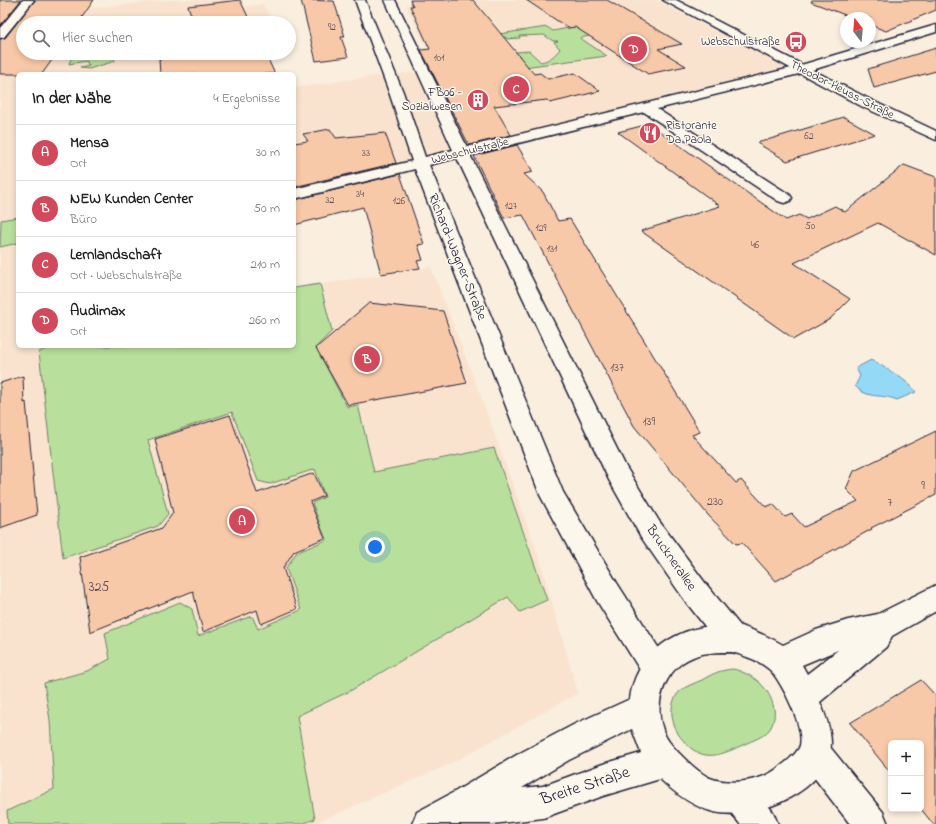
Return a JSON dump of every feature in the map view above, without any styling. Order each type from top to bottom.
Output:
[{"type":"street","points":[[0,35],[28,0]]},
{"type":"street","name":"Richard-Wagner-Straße","points":[[360,0],[382,12],[462,153],[616,474]]},
{"type":"street","name":"Theodor-Heuss-Straße","points":[[668,0],[798,70],[934,132]]},
{"type":"street","name":"Theodor-Heuss-Straße","points":[[688,0],[814,64],[934,132]]},
{"type":"street","name":"Richard-Wagner-Straße","points":[[382,12],[396,92],[420,163],[552,495],[607,592],[655,668]]},
{"type":"street","name":"Webschulstraße","points":[[296,194],[798,70],[936,28]]},
{"type":"street","points":[[645,107],[784,198]]},
{"type":"street","name":"Brucknerallee","points":[[616,474],[650,529],[696,593],[732,638]]},
{"type":"street","points":[[781,661],[816,644],[848,633],[882,627],[936,597]]},
{"type":"street","points":[[804,696],[876,637],[882,627]]},
{"type":"street","points":[[732,638],[756,646],[781,661],[794,677],[804,696],[814,735],[814,752],[803,767],[790,779],[763,794],[741,798],[720,796],[700,791],[665,762],[651,740],[643,709],[645,690],[655,668],[670,655],[689,644],[732,638]]},
{"type":"street","name":"Breite Straße","points":[[442,818],[585,734],[643,709]]},
{"type":"street","points":[[814,752],[871,824]]},
{"type":"street","name":"Breite Straße","points":[[442,818],[543,802],[603,780],[665,762]]},
{"type":"street","points":[[741,798],[760,824]]},
{"type":"shaded area","points":[[169,0],[240,0],[244,7],[263,4],[269,16],[19,16]]},
{"type":"shaded area","points":[[455,0],[656,0],[786,68],[789,75],[296,198],[296,88],[367,77],[438,70],[406,5]]},
{"type":"shaded area","points":[[16,16],[16,33],[0,34],[0,18]]},
{"type":"shaded area","points":[[16,56],[16,60],[195,60],[198,66],[176,72],[16,72],[16,348],[296,348],[296,288],[431,267],[479,392],[538,554],[578,693],[448,765],[313,824],[0,824],[0,62]]},
{"type":"green space","points":[[578,26],[594,35],[580,38],[607,56],[516,68],[521,58],[516,52],[529,51],[541,62],[556,54],[560,49],[554,42],[558,41],[553,41],[544,35],[519,36],[520,38],[507,39],[506,37],[487,39],[485,36],[547,27],[553,31]]},
{"type":"green space","points":[[70,60],[115,61],[89,69],[80,68],[89,66],[86,61],[69,64]]},
{"type":"green space","points":[[16,217],[16,243],[0,247],[1,220]]},
{"type":"green space","points":[[320,284],[332,331],[316,347],[347,407],[358,405],[374,472],[494,448],[547,600],[520,612],[508,597],[350,691],[297,716],[315,819],[302,824],[8,824],[7,811],[54,789],[50,720],[44,683],[87,671],[110,659],[105,633],[180,602],[192,609],[198,636],[252,616],[258,629],[301,610],[286,568],[296,553],[326,540],[312,503],[325,497],[315,469],[270,484],[258,481],[232,412],[148,440],[168,514],[158,526],[63,558],[39,352],[48,348],[296,348],[296,288]]},
{"type":"green space","points":[[733,669],[754,678],[765,688],[772,701],[774,709],[772,725],[766,733],[760,737],[721,754],[705,755],[697,752],[682,739],[675,728],[672,715],[673,702],[680,691],[685,688],[716,673]]},
{"type":"water","points":[[871,360],[902,378],[916,392],[897,400],[870,395],[860,390],[855,386],[860,376],[856,368]]},
{"type":"building","points":[[0,0],[21,0],[0,26]]},
{"type":"building","points":[[35,0],[94,0],[83,16],[22,16]]},
{"type":"building","points":[[240,0],[248,16],[192,16],[188,6]]},
{"type":"building","points":[[301,0],[334,1],[345,37],[341,37],[348,57],[316,61]]},
{"type":"building","points":[[410,0],[473,0],[534,74],[540,73],[548,79],[575,73],[600,91],[550,103],[547,100],[494,106],[511,135],[469,145],[421,50],[430,49],[410,6],[413,6]]},
{"type":"building","points":[[526,0],[607,0],[682,44],[658,49],[686,66],[648,74],[575,27],[568,28]]},
{"type":"building","points":[[812,0],[936,0],[936,10],[886,31],[876,27],[876,12],[840,13],[811,2]]},
{"type":"building","points":[[16,24],[16,60],[52,60],[43,72],[16,72],[16,74],[0,74],[0,39],[5,38]]},
{"type":"building","points":[[936,48],[936,71],[874,88],[868,69]]},
{"type":"building","points":[[159,60],[268,60],[274,72],[160,72]]},
{"type":"building","points":[[844,117],[875,134],[787,161],[757,143]]},
{"type":"building","points":[[649,124],[786,220],[799,215],[807,219],[835,206],[845,212],[904,165],[936,177],[936,255],[878,223],[794,263],[850,299],[830,319],[794,339],[641,231],[720,206],[618,132]]},
{"type":"building","points":[[330,129],[336,138],[385,133],[396,163],[296,187],[296,143],[308,141],[303,134]]},
{"type":"building","points":[[517,145],[533,172],[524,174],[543,192],[558,221],[570,219],[700,432],[692,435],[736,483],[741,480],[766,507],[773,504],[785,517],[792,514],[804,527],[858,501],[846,489],[854,471],[936,431],[936,495],[871,528],[872,529],[776,581],[742,543],[736,544],[708,515],[634,426],[523,215],[504,218],[474,156]]},
{"type":"building","points":[[400,174],[424,244],[418,245],[423,260],[417,261],[420,268],[381,274],[363,207],[296,224],[296,200]]},
{"type":"building","points":[[369,303],[443,311],[467,383],[348,405],[316,348]]},
{"type":"building","points":[[23,376],[24,403],[26,402],[37,515],[0,528],[0,383]]},
{"type":"building","points":[[230,415],[257,493],[314,473],[324,496],[310,502],[325,538],[294,551],[283,568],[297,609],[261,624],[257,610],[203,632],[193,591],[90,632],[80,557],[162,528],[173,513],[155,439]]},
{"type":"building","points":[[921,680],[936,696],[936,824],[933,824],[923,812],[924,740],[888,740],[888,769],[850,723]]},
{"type":"place","name":"Webschulstraße","points":[[796,42]]},
{"type":"place","name":"Audimax","points":[[634,49]]},
{"type":"place","name":"Lernlandschaft","points":[[516,89]]},
{"type":"place","name":"FB06 - Sozialwesen","points":[[478,100]]},
{"type":"place","name":"Ristorante Da Paola","points":[[650,133]]},
{"type":"place","name":"NEW Kunden Center","points":[[367,359]]},
{"type":"place","name":"Mensa","points":[[242,521]]}]
